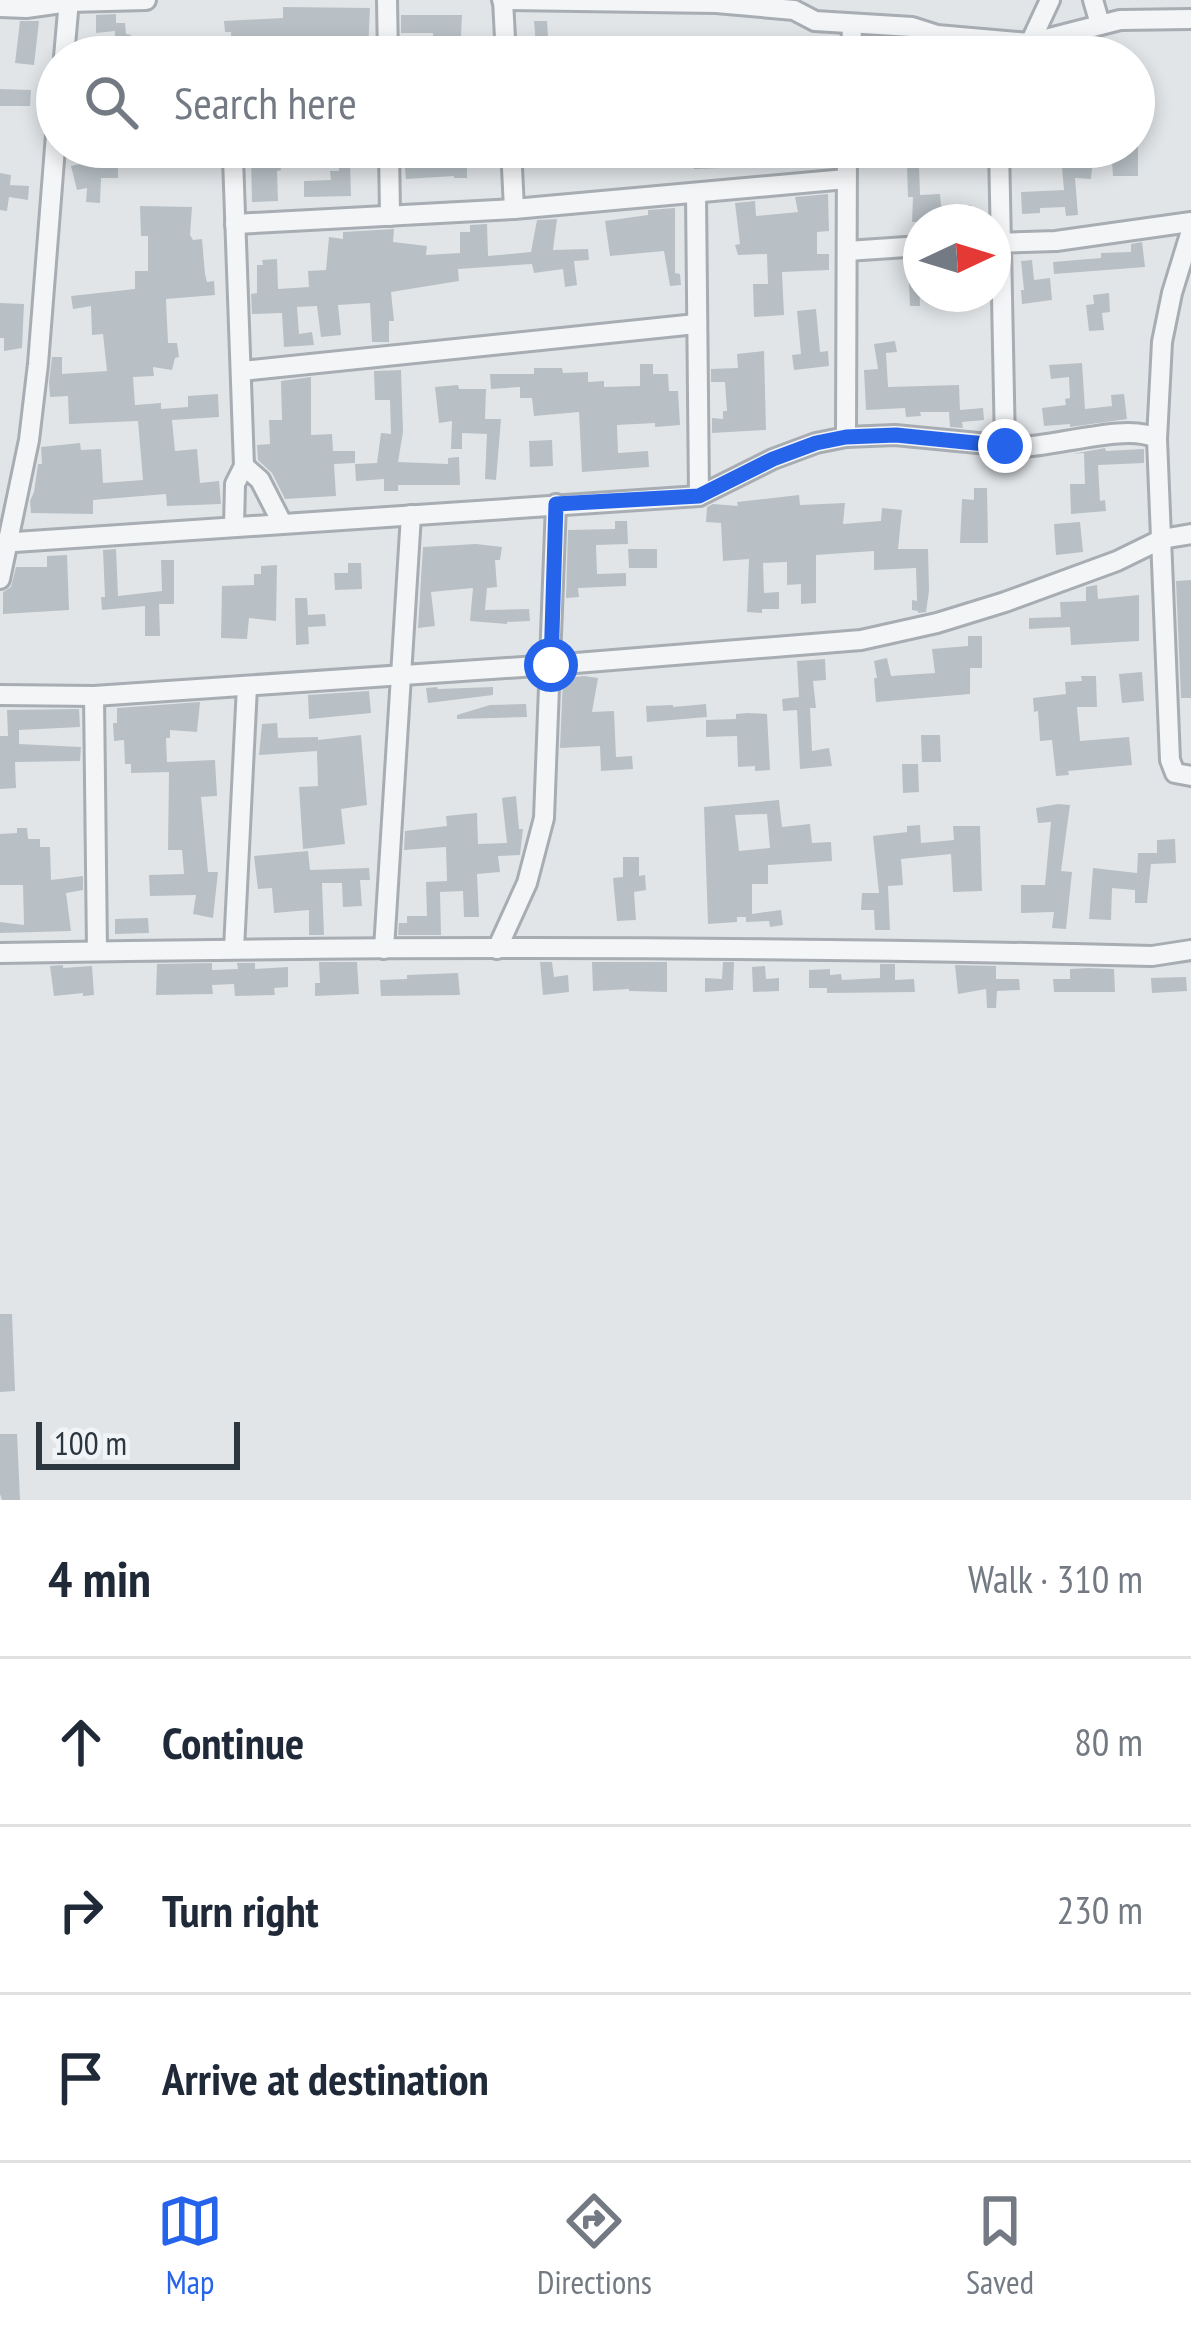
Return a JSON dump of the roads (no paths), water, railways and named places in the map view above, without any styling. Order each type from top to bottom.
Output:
[{"type":"street","points":[[0,7],[146,0]]},
{"type":"street","points":[[387,0],[388,36]]},
{"type":"street","points":[[505,36],[502,0],[716,2],[794,10],[814,21],[913,27],[941,36]]},
{"type":"street","points":[[1033,36],[1050,0]]},
{"type":"street","points":[[1093,0],[1100,24]]},
{"type":"street","points":[[66,36],[69,1]]},
{"type":"street","points":[[1063,36],[1120,20],[1191,19]]},
{"type":"street","points":[[852,25],[852,36]]},
{"type":"street","points":[[0,580],[29,440],[54,168]]},
{"type":"street","points":[[232,168],[244,466],[235,484],[234,527]]},
{"type":"street","points":[[389,168],[390,216]]},
{"type":"street","points":[[512,168],[514,208]]},
{"type":"street","points":[[846,437],[847,168]]},
{"type":"street","points":[[998,204],[999,168]]},
{"type":"street","points":[[235,224],[514,208],[846,179]]},
{"type":"street","points":[[696,193],[699,496]]},
{"type":"street","points":[[1011,243],[1191,226],[1162,342],[1157,439],[1170,760],[1175,773],[1191,776]]},
{"type":"street","points":[[847,251],[903,247]]},
{"type":"street","points":[[1000,312],[1005,446]]},
{"type":"street","points":[[242,371],[696,324]]},
{"type":"street","points":[[4,543],[699,496],[773,459],[846,437],[896,435],[1040,447],[1084,437],[1146,433],[1157,439]]},
{"type":"street","points":[[244,466],[260,480],[282,523]]},
{"type":"street","points":[[497,949],[527,884],[544,818],[556,504]]},
{"type":"street","points":[[384,949],[411,515]]},
{"type":"street","points":[[0,694],[94,696],[861,640],[1006,602],[1162,539],[1191,534]]},
{"type":"street","points":[[234,949],[248,686]]},
{"type":"street","points":[[94,696],[97,951]]},
{"type":"street","points":[[0,953],[497,949],[1152,956],[1191,950]]}]
